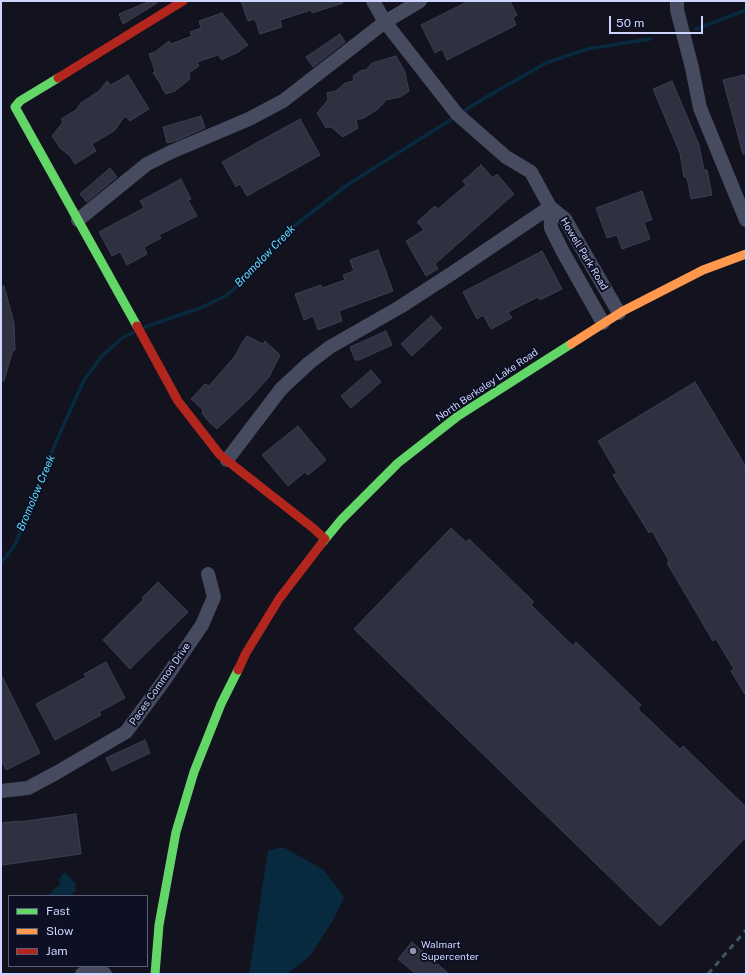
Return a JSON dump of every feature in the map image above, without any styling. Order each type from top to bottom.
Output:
[{"type":"street","points":[[183,1],[20,101],[15,107],[178,401],[220,454],[313,528],[324,539]]},
{"type":"street","points":[[227,460],[282,389],[309,363],[330,347],[400,307],[451,274],[550,207],[531,172],[506,157],[458,114],[386,22],[373,1]]},
{"type":"street","points":[[78,220],[147,164],[171,152],[249,119],[284,101],[386,22],[420,1]]},
{"type":"street","points":[[677,1],[677,10],[692,68],[700,108],[746,220]]},
{"type":"street","name":"Howell Park Road","points":[[550,207],[565,219],[619,314]]},
{"type":"street","name":"Howell Park Road","points":[[550,207],[551,228],[603,323]]},
{"type":"street","points":[[559,243],[574,234]]},
{"type":"street","name":"North Berkeley Lake Road","points":[[155,974],[159,925],[176,832],[194,772],[221,704],[246,653],[279,599],[324,539],[341,520],[398,464],[458,416],[619,314],[703,270],[746,254]]},
{"type":"street","points":[[572,268],[588,259]]},
{"type":"street","name":"Paces Common Drive","points":[[1,791],[28,788],[126,732],[163,682],[202,625],[214,597],[208,574]]},
{"type":"street","points":[[82,974],[87,971],[105,974]]},
{"type":"water","points":[[283,847],[324,870],[344,897],[332,922],[310,956],[288,973],[249,974],[268,851]]},
{"type":"water","points":[[65,872],[76,884],[76,891],[72,895],[48,895],[61,883],[59,881],[60,877]]},
{"type":"building","points":[[150,1],[156,1],[157,3],[123,24],[119,14]]},
{"type":"building","points":[[241,1],[342,1],[343,3],[312,13],[311,10],[280,20],[282,27],[260,34],[255,19],[248,21]]},
{"type":"building","points":[[469,1],[510,1],[517,15],[513,18],[516,25],[447,60],[442,49],[435,53],[421,25]]},
{"type":"building","points":[[222,13],[248,45],[237,53],[222,60],[218,55],[197,62],[199,66],[189,73],[190,79],[175,91],[166,94],[153,73],[155,71],[149,54],[155,52],[169,41],[171,44],[192,36],[190,32],[201,28],[199,21]]},
{"type":"building","points":[[340,34],[345,42],[313,67],[306,57]]},
{"type":"building","points":[[396,56],[405,72],[409,91],[400,97],[386,100],[378,109],[364,118],[356,120],[358,128],[343,137],[331,127],[326,128],[317,113],[328,100],[327,93],[336,91],[345,83],[354,81],[353,76],[362,70],[366,70],[372,63]]},
{"type":"building","points":[[128,75],[149,109],[130,121],[125,116],[114,131],[92,144],[96,151],[75,164],[70,156],[60,148],[52,136],[63,122],[61,119],[76,110],[81,103],[99,91],[107,81],[111,85]]},
{"type":"building","points":[[744,75],[746,83],[746,154],[743,154],[723,80]]},
{"type":"building","points":[[672,81],[699,145],[704,170],[707,170],[712,195],[691,199],[687,177],[684,177],[680,153],[653,89]]},
{"type":"building","points":[[201,116],[205,128],[178,140],[167,143],[163,127]]},
{"type":"building","points":[[300,119],[320,155],[247,196],[240,184],[236,187],[222,162]]},
{"type":"building","points":[[481,165],[493,178],[497,174],[514,194],[435,264],[438,269],[426,276],[406,241],[424,230],[417,222],[435,206],[438,209],[466,185],[463,181]]},
{"type":"building","points":[[110,168],[117,177],[87,202],[80,194]]},
{"type":"building","points":[[181,179],[191,199],[188,200],[197,216],[159,235],[161,238],[144,247],[147,254],[127,265],[120,252],[112,256],[99,232],[144,208],[140,201]]},
{"type":"building","points":[[642,191],[652,220],[644,222],[650,239],[622,249],[617,235],[607,238],[596,208]]},
{"type":"building","points":[[378,250],[393,291],[339,311],[342,321],[318,330],[313,316],[304,320],[295,294],[321,285],[322,288],[345,280],[343,275],[354,271],[350,260]]},
{"type":"building","points":[[542,251],[562,289],[540,300],[538,297],[508,312],[512,318],[491,329],[483,315],[477,319],[463,292]]},
{"type":"building","points":[[4,286],[14,323],[15,350],[13,350],[4,381],[1,381],[1,287]]},
{"type":"building","points":[[431,316],[442,328],[412,356],[401,344]]},
{"type":"building","points":[[386,331],[392,345],[359,360],[355,360],[350,347]]},
{"type":"building","points":[[247,336],[263,344],[265,341],[280,355],[269,377],[250,398],[217,429],[202,413],[203,410],[191,399],[205,384],[209,386],[235,356]]},
{"type":"building","points":[[371,370],[381,382],[351,408],[341,396]]},
{"type":"building","points":[[695,382],[746,467],[746,696],[731,671],[734,669],[716,639],[713,641],[667,563],[669,561],[652,531],[649,533],[613,475],[617,473],[598,441]]},
{"type":"building","points":[[298,426],[326,460],[308,475],[305,472],[288,486],[262,455]]},
{"type":"building","points":[[451,528],[466,542],[469,539],[534,602],[531,605],[573,646],[576,642],[641,705],[638,709],[680,749],[683,746],[746,807],[746,837],[660,926],[354,629]]},
{"type":"building","points":[[158,582],[188,612],[130,669],[103,640],[144,599],[142,598]]},
{"type":"building","points":[[106,662],[125,698],[99,712],[101,715],[55,740],[36,704],[86,677],[84,674]]},
{"type":"building","points":[[1,674],[40,753],[6,770],[1,760]]},
{"type":"building","points":[[145,740],[150,753],[112,771],[106,758]]},
{"type":"building","points":[[76,814],[81,854],[2,865],[1,823]]},
{"type":"building","name":"Walmart Supercenter","points":[[412,942],[449,974],[416,974],[398,959]]},
{"type":"waterway","name":"Bromolow Creek","points":[[696,29],[746,10]]},
{"type":"waterway","name":"Bromolow Creek","points":[[460,113],[546,63],[587,49],[650,39]]},
{"type":"waterway","name":"Bromolow Creek","points":[[145,327],[200,308],[226,296],[248,276],[285,233],[347,185],[455,117]]},
{"type":"waterway","name":"Bromolow Creek","points":[[1,563],[15,545],[56,442],[84,380],[102,356],[122,338],[134,332]]},
{"type":"railway","points":[[708,974],[746,930]]},
{"type":"traffic: fast","points":[[58,78],[20,101],[15,107],[137,326]]},
{"type":"traffic: fast","points":[[322,543],[341,520],[398,463],[458,416],[571,344]]},
{"type":"traffic: fast","points":[[155,974],[159,925],[176,832],[194,772],[221,704],[238,670]]},
{"type":"traffic: slow","points":[[571,344],[623,311],[703,270],[746,254]]},
{"type":"traffic: jam","points":[[58,78],[183,1]]},
{"type":"traffic: jam","points":[[137,326],[178,401],[220,455],[325,539]]},
{"type":"traffic: jam","points":[[238,670],[246,653],[279,599],[322,543]]},
{"type":"place","name":"Walmart Supercenter","points":[[413,951]]}]
